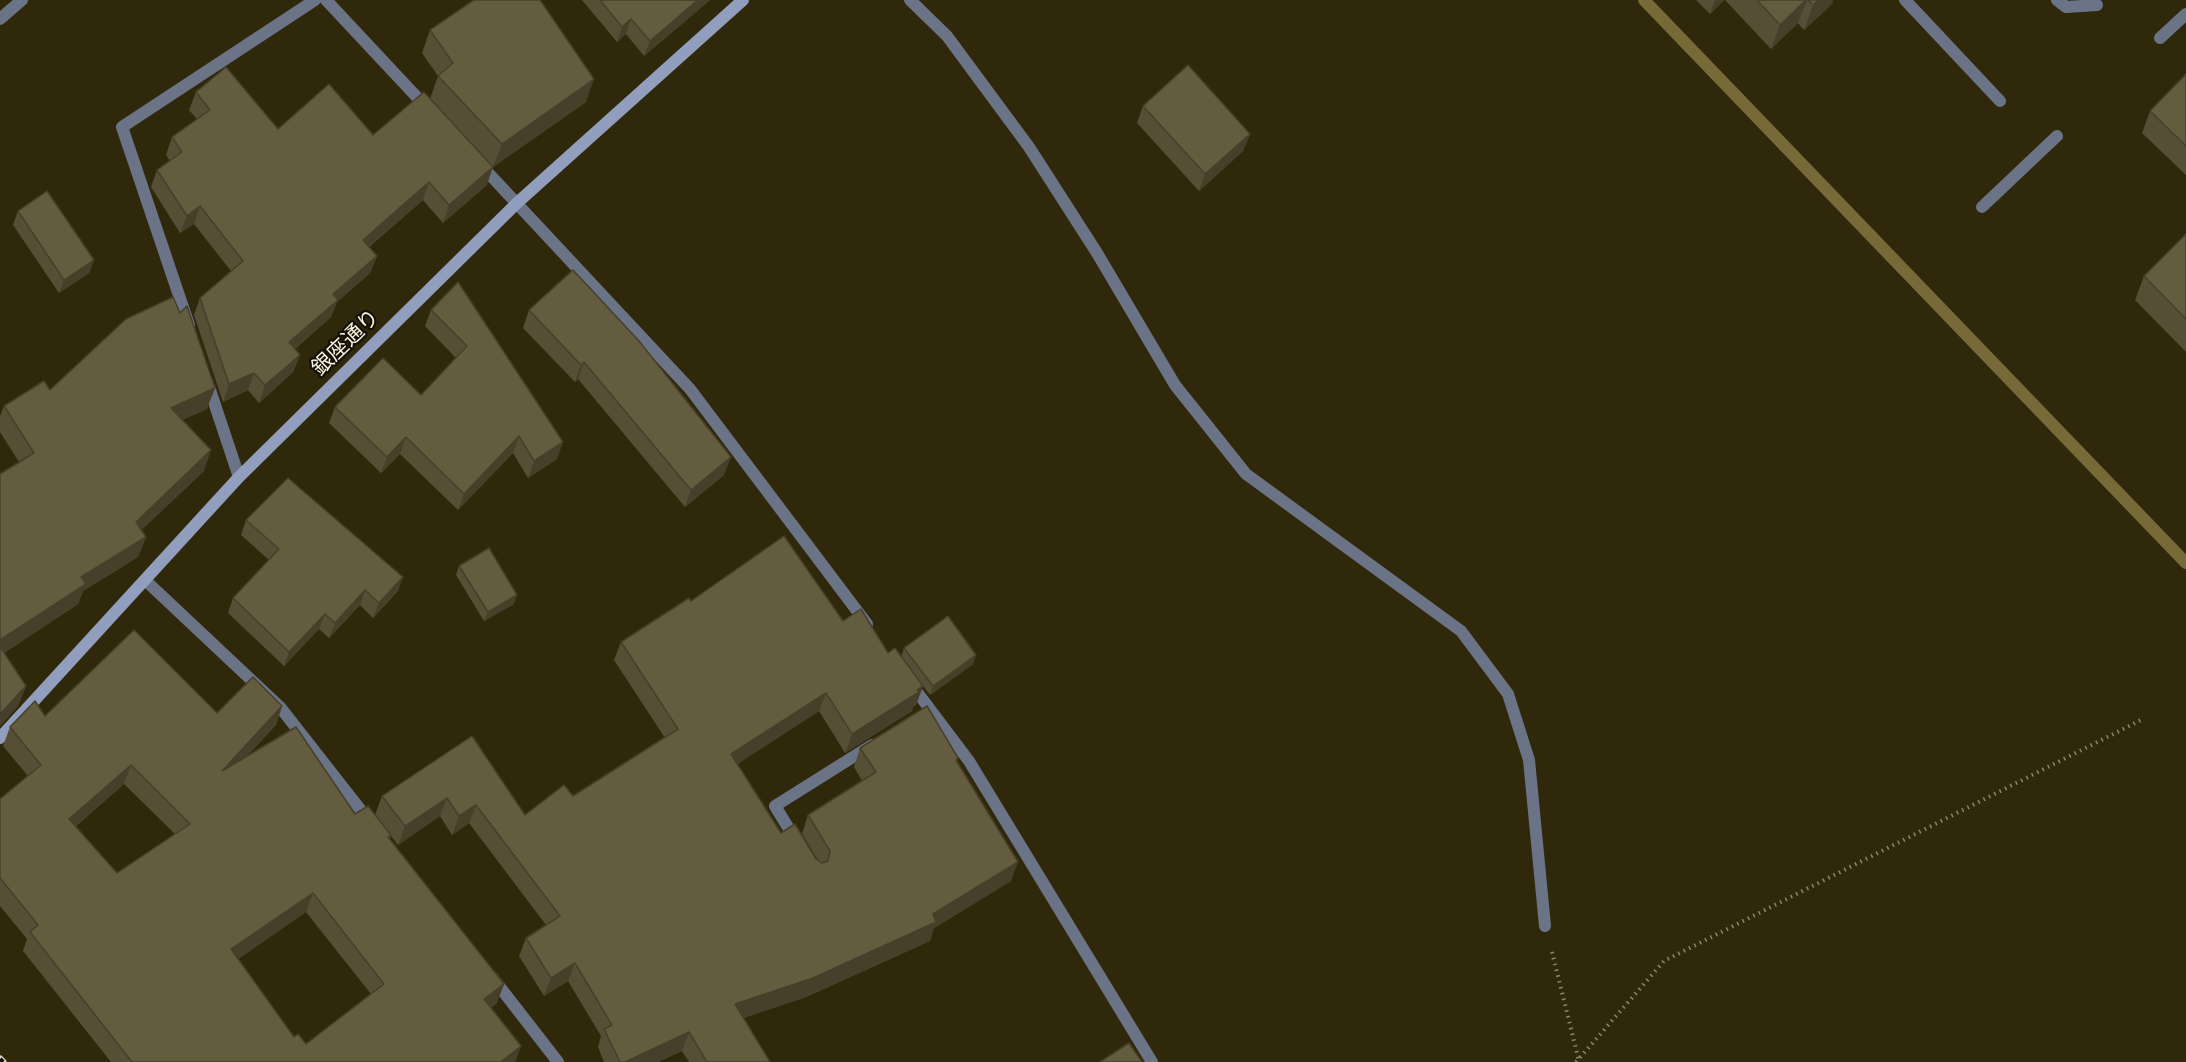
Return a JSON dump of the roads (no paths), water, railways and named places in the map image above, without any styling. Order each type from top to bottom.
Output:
[{"type":"street","points":[[0,19],[22,0]]},
{"type":"street","points":[[194,341],[122,127],[315,0]]},
{"type":"street","points":[[326,0],[438,119]]},
{"type":"street","name":"銀座通り","points":[[0,738],[239,477],[517,203],[743,0]]},
{"type":"street","points":[[910,0],[947,36],[1029,147],[1097,253],[1175,385],[1246,474],[1461,631],[1508,694],[1529,760],[1545,926]]},
{"type":"street","points":[[1905,0],[2000,100]]},
{"type":"street","points":[[2057,0],[2066,7],[2097,5]]},
{"type":"street","points":[[2160,38],[2186,14]]},
{"type":"street","points":[[1982,207],[2057,136]]},
{"type":"street","points":[[470,153],[690,389],[874,634]]},
{"type":"street","points":[[202,364],[239,477]]},
{"type":"street","points":[[145,580],[280,707],[381,836]]},
{"type":"street","points":[[902,672],[925,712],[969,761],[1152,1062]]},
{"type":"street","points":[[804,854],[775,806],[881,740]]},
{"type":"street","points":[[484,968],[558,1062]]},
{"type":"waterway","points":[[1644,0],[2186,563]]},
{"type":"railway","points":[[0,1059],[3,1062]]}]
